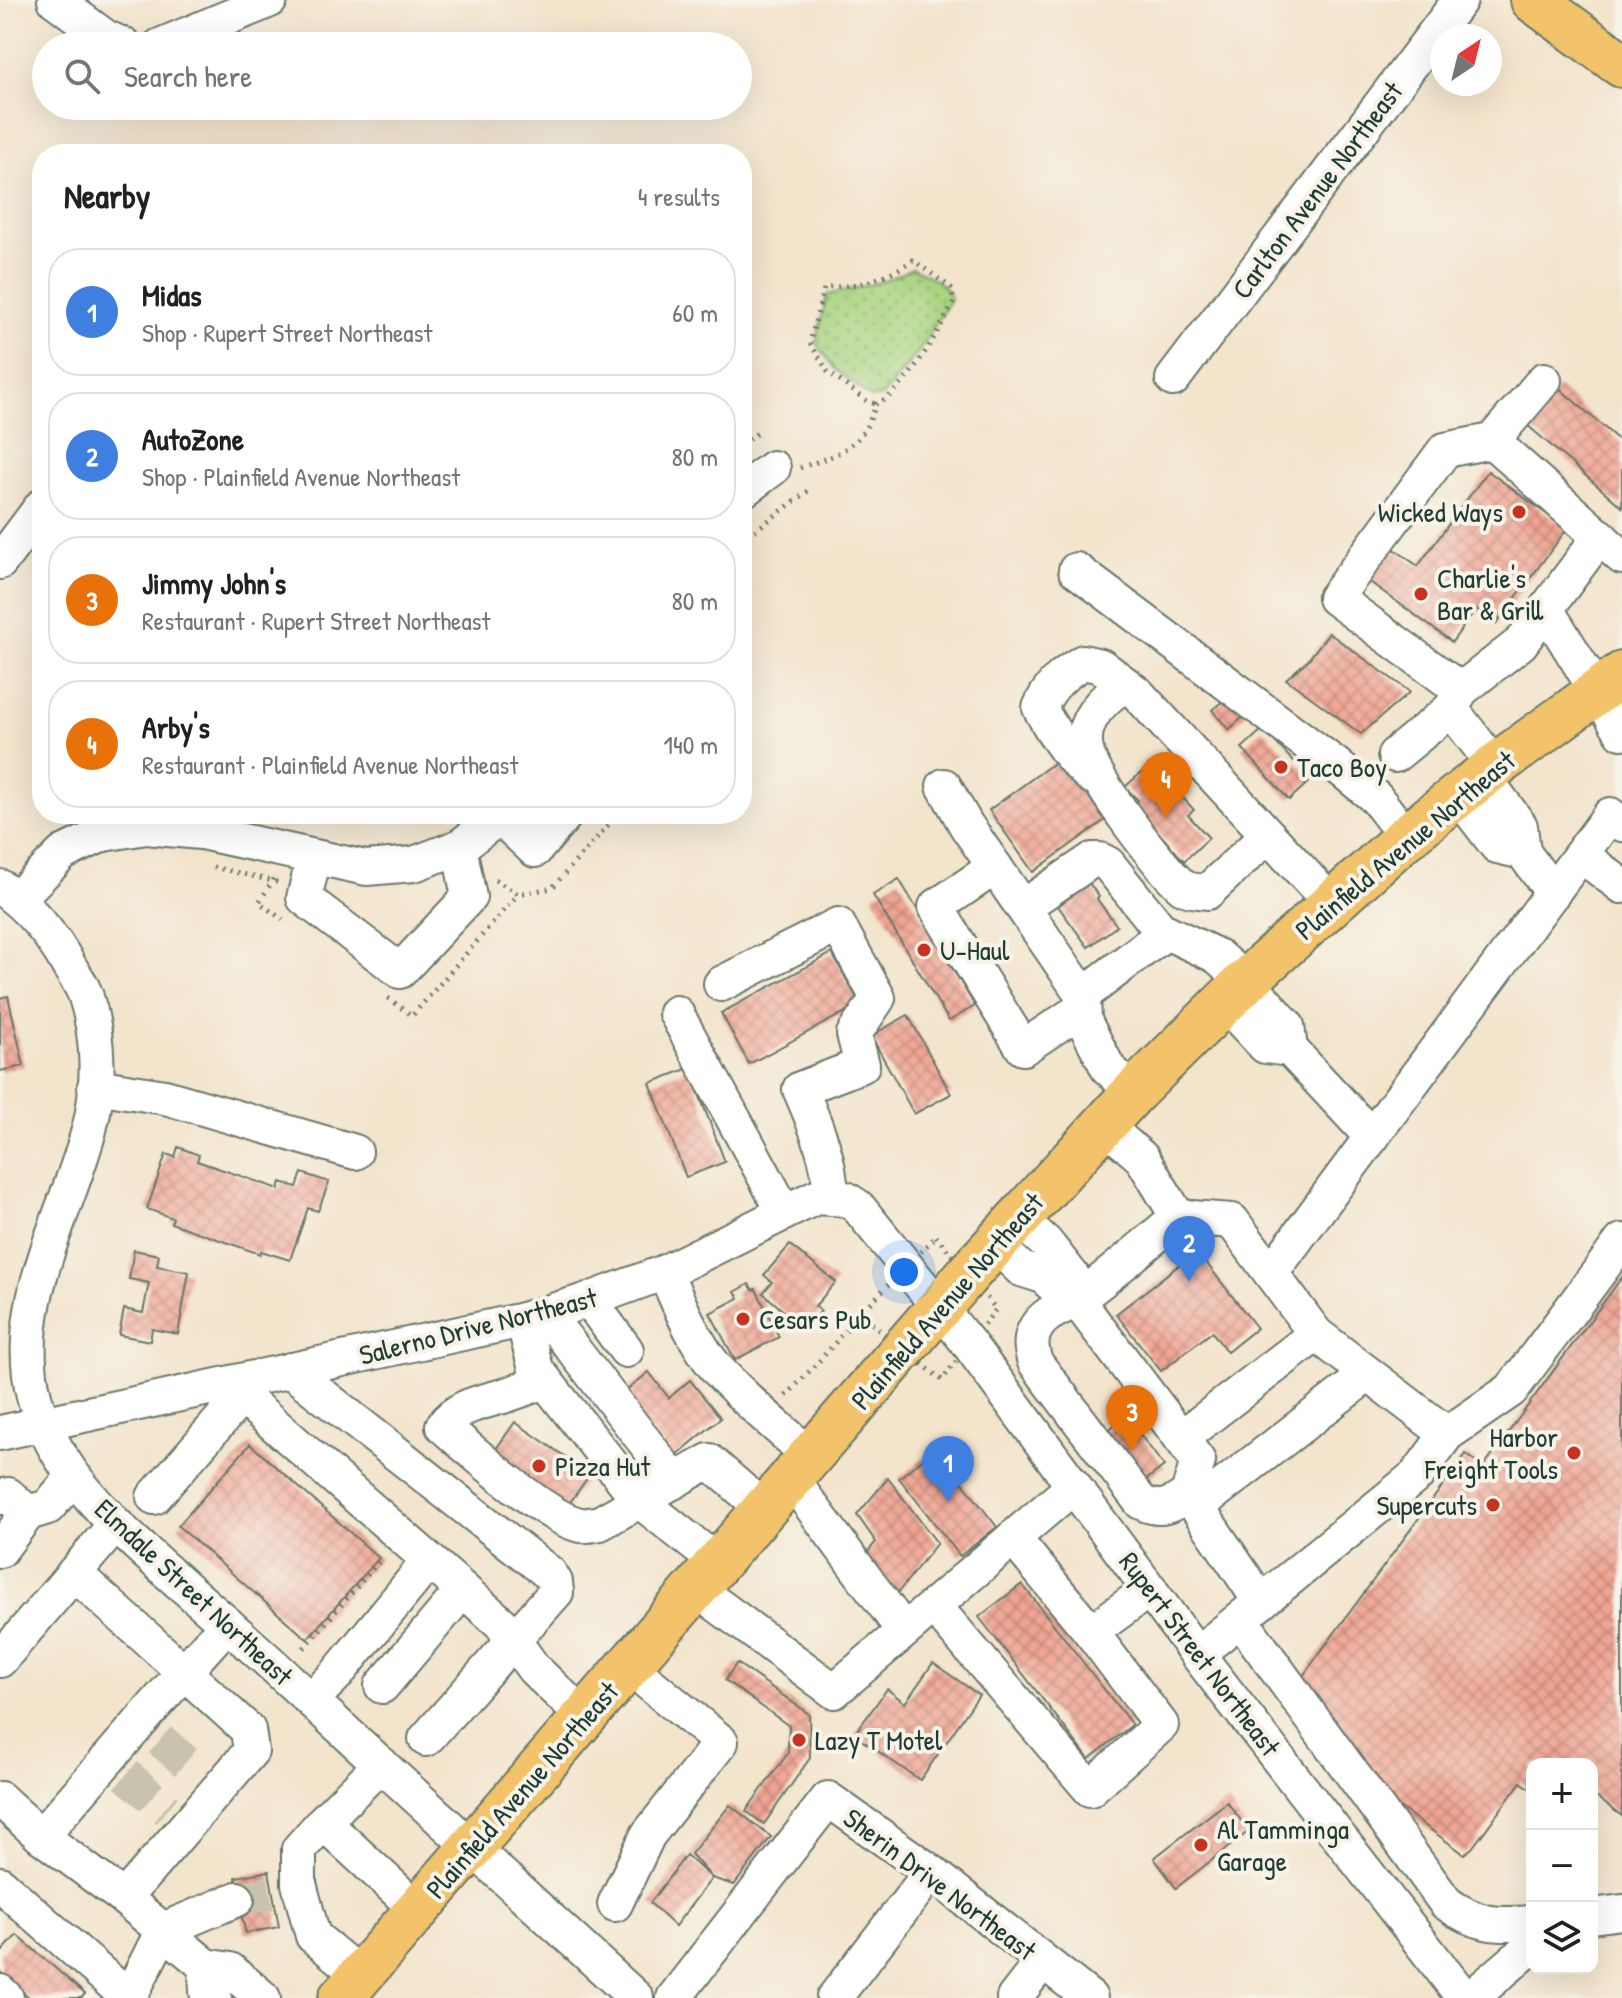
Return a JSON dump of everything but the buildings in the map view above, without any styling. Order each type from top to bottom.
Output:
[{"type":"main road","points":[[1533,0],[1622,65]]},
{"type":"main road","name":"Plainfield Avenue Northeast","points":[[351,1987],[940,1307],[1103,1124],[1235,991],[1406,837],[1610,683]]},
{"type":"street","points":[[55,0],[98,32]]},
{"type":"street","points":[[193,32],[270,0]]},
{"type":"street","name":"Carlton Avenue Northeast","points":[[1173,379],[1460,0]]},
{"type":"street","points":[[1544,380],[1492,441],[1445,450],[1335,598],[1456,700],[1479,780],[1520,826],[1523,852],[1553,893]]},
{"type":"street","points":[[1395,755],[1521,643],[1546,609],[1611,546],[1492,441]]},
{"type":"street","points":[[752,484],[773,468]]},
{"type":"street","points":[[0,562],[32,519]]},
{"type":"street","points":[[1076,570],[1336,765],[1376,798],[1406,837]]},
{"type":"street","points":[[1546,609],[1610,683],[1622,732]]},
{"type":"street","points":[[1107,789],[1077,765],[1050,728],[1040,708],[1047,691],[1065,673],[1083,662],[1101,666],[1137,693],[1332,904]]},
{"type":"street","points":[[1125,684],[1098,706],[1087,726],[1086,750],[1107,789],[1143,842],[1185,889],[1207,892],[1268,835]]},
{"type":"street","points":[[944,786],[1083,1002],[1084,1021],[1108,1068],[1134,1092]]},
{"type":"street","points":[[1271,1273],[1610,815],[1622,824]]},
{"type":"street","points":[[8,893],[63,853],[103,834],[196,824]]},
{"type":"street","points":[[215,824],[314,858],[366,868],[414,864],[459,847],[491,824]]},
{"type":"street","points":[[510,824],[535,850],[557,824]]},
{"type":"street","points":[[314,858],[304,898],[400,971],[469,897],[459,847]]},
{"type":"street","points":[[1581,855],[1622,886]]},
{"type":"street","points":[[1023,907],[1092,860],[1108,864],[1160,929],[1217,956],[1235,991],[1287,1026],[1290,1049],[1372,1137]]},
{"type":"street","points":[[995,867],[936,907],[1023,1048],[1166,932]]},
{"type":"street","name":"Elmdale Street Northeast","points":[[8,893],[60,948],[86,995],[95,1044],[95,1086],[90,1128],[35,1290],[27,1358],[43,1424],[73,1477],[115,1525],[636,1998]]},
{"type":"street","points":[[721,984],[838,925],[878,998],[854,1034],[862,1065],[800,1089],[831,1173],[831,1196],[846,1199],[868,1217],[940,1307]]},
{"type":"street","points":[[676,1013],[784,1212]]},
{"type":"street","points":[[95,1086],[165,1097],[355,1152]]},
{"type":"street","points":[[1103,1124],[1142,1158],[1178,1217]]},
{"type":"street","name":"Salerno Drive Northeast","points":[[0,1433],[235,1390],[290,1370],[535,1317],[665,1272],[816,1197],[831,1196]]},
{"type":"street","points":[[1368,1374],[1192,1500],[1163,1509],[1141,1502],[1035,1362],[1031,1348],[1038,1325],[1052,1311],[1076,1299],[1178,1217],[1232,1221],[1316,1334],[1447,1434]]},
{"type":"street","points":[[1007,1231],[1046,1243],[1072,1276],[1076,1299],[1198,1461],[1192,1500],[1250,1611],[1446,1903],[1485,1923],[1499,1926],[1526,1924]]},
{"type":"street","points":[[1197,1654],[1417,1475],[1447,1434],[1511,1390],[1622,1241]]},
{"type":"street","points":[[665,1272],[682,1312],[715,1367],[759,1411],[789,1482],[904,1631]]},
{"type":"street","points":[[589,1300],[626,1350]]},
{"type":"street","name":"Rupert Street Northeast","points":[[940,1307],[1197,1654],[1464,1998]]},
{"type":"street","points":[[535,1317],[675,1481]]},
{"type":"street","points":[[535,1317],[536,1369],[640,1501],[707,1576],[834,1691],[1074,1486]]},
{"type":"street","points":[[1181,1438],[1316,1334]]},
{"type":"street","points":[[290,1370],[549,1573],[555,1582],[556,1592],[426,1739]]},
{"type":"street","points":[[545,1381],[465,1406],[443,1426],[558,1516],[582,1526],[600,1523],[709,1461],[789,1482]]},
{"type":"street","points":[[154,1497],[235,1390],[501,1623],[534,1669],[584,1717]]},
{"type":"street","points":[[0,1550],[14,1505],[48,1507],[73,1477]]},
{"type":"street","points":[[0,1660],[115,1525]]},
{"type":"street","points":[[935,1607],[1090,1789],[1161,1725],[1091,1632],[1013,1538]]},
{"type":"street","points":[[311,1700],[336,1675],[429,1561]]},
{"type":"street","points":[[74,1573],[248,1730],[251,1751],[209,1780],[177,1818],[124,1898]]},
{"type":"street","points":[[1091,1632],[1150,1589]]},
{"type":"street","points":[[382,1686],[463,1590]]},
{"type":"street","points":[[41,1836],[116,1768],[150,1732],[184,1672],[227,1624]]},
{"type":"street","points":[[615,1904],[648,1835],[721,1742],[628,1666]]},
{"type":"street","points":[[351,1987],[313,1936],[286,1888],[299,1849],[381,1764]]},
{"type":"street","points":[[0,1799],[41,1836],[163,1930],[210,1982],[230,1970],[263,1998]]},
{"type":"street","name":"Sherin Drive Northeast","points":[[674,1998],[828,1799],[931,1872],[1090,1998]]},
{"type":"street","points":[[323,1822],[418,1910]]},
{"type":"street","points":[[834,1998],[931,1872]]},
{"type":"street","points":[[0,1884],[129,1998],[163,1930],[237,1899]]},
{"type":"street","points":[[1598,1915],[1622,1912]]},
{"type":"street","points":[[1471,1998],[1526,1951]]},
{"type":"street","points":[[1014,1998],[1042,1962]]},
{"type":"street","points":[[0,1992],[6,1998]]},
{"type":"path","points":[[773,468],[794,470],[857,443],[876,404],[887,400],[925,353],[954,302],[951,288],[913,260],[875,280],[824,288],[810,342],[828,372],[868,402],[876,404]]},
{"type":"path","points":[[752,437],[759,432]]},
{"type":"path","points":[[752,533],[811,489]]},
{"type":"path","points":[[304,1648],[382,1558]]},
{"type":"green space","points":[[912,268],[930,276],[951,299],[919,351],[882,397],[871,398],[835,369],[816,342],[827,295],[884,281]]},
{"type":"tunnel","points":[[160,1740],[199,1773]]},
{"type":"tunnel","points":[[126,1775],[167,1810]]},
{"type":"tunnel","points":[[237,1899],[273,1892]]},
{"type":"place","name":"Wicked Ways","points":[[1519,512]]},
{"type":"place","name":"Charlie's Bar & Grill","points":[[1421,594]]},
{"type":"place","name":"Taco Boy","points":[[1281,767]]},
{"type":"place","name":"Arby's","points":[[1166,818]]},
{"type":"place","name":"U-Haul","points":[[924,950]]},
{"type":"place","name":"AutoZone","points":[[1189,1282]]},
{"type":"place","name":"Cesars Pub","points":[[743,1319]]},
{"type":"place","name":"Jimmy John's","points":[[1132,1451]]},
{"type":"place","name":"Harbor Freight Tools","points":[[1574,1453]]},
{"type":"place","name":"Pizza Hut","points":[[539,1466]]},
{"type":"place","name":"Midas","points":[[948,1502]]},
{"type":"place","name":"Supercuts","points":[[1493,1505]]},
{"type":"place","name":"Lazy T Motel","points":[[799,1740]]},
{"type":"place","name":"Al Tamminga Garage","points":[[1201,1845]]}]
